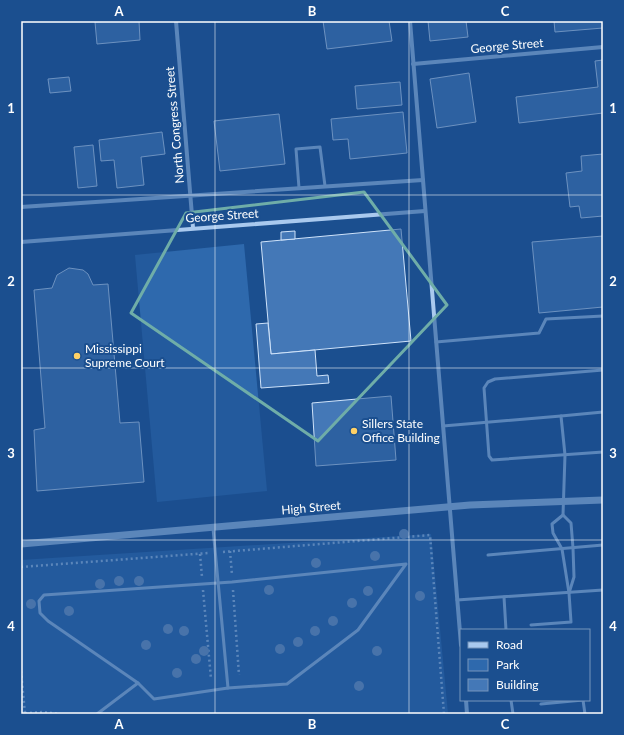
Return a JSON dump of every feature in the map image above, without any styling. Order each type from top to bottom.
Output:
[{"type":"street","name":"North Congress Street","points":[[176,21],[193,228]]},
{"type":"street","points":[[410,21],[460,634]]},
{"type":"street","name":"George Street","points":[[413,64],[603,47]]},
{"type":"street","name":"George Street","points":[[21,207],[190,194],[423,180]]},
{"type":"street","name":"George Street","points":[[21,242],[425,211]]},
{"type":"street","name":"High Street","points":[[21,544],[450,507],[603,500]]},
{"type":"street","points":[[466,701],[467,714]]},
{"type":"lane","points":[[299,188],[296,149],[320,147],[325,186]]},
{"type":"lane","points":[[436,342],[540,333],[546,320],[603,316]]},
{"type":"lane","points":[[603,370],[495,379],[488,382],[484,388],[489,456],[492,460],[603,452]]},
{"type":"lane","points":[[443,426],[603,412]]},
{"type":"lane","points":[[531,625],[571,622],[569,593],[562,549],[553,533],[552,524],[563,515],[564,502],[565,455],[560,416]]},
{"type":"lane","points":[[563,515],[571,523],[573,548],[574,577],[569,593]]},
{"type":"lane","points":[[213,528],[228,688]]},
{"type":"lane","points":[[488,555],[603,545]]},
{"type":"lane","points":[[406,564],[358,630],[287,684],[228,688],[154,699],[138,683],[40,613],[39,601],[44,595],[219,583],[232,582],[406,564]]},
{"type":"lane","points":[[457,600],[603,590]]},
{"type":"lane","points":[[504,597],[506,629]]},
{"type":"lane","points":[[97,714],[138,683]]},
{"type":"lane","points":[[511,701],[512,714]]},
{"type":"lane","points":[[541,704],[572,701]]},
{"type":"lane","points":[[583,701],[584,714]]},
{"type":"path","points":[[230,551],[239,675]]},
{"type":"path","points":[[200,554],[211,679]]},
{"type":"path","points":[[21,671],[25,713],[44,712],[60,714]]},
{"type":"highlighted area","points":[[364,192],[447,305],[318,441],[131,313],[186,213]]},
{"type":"green space","points":[[244,244],[267,491],[157,502],[135,255]]},
{"type":"green space","points":[[431,534],[448,714],[21,714],[21,560]]},
{"type":"building","points":[[139,21],[140,40],[97,44],[95,22]]},
{"type":"building","points":[[323,21],[389,21],[392,41],[327,49]]},
{"type":"building","points":[[428,21],[466,21],[468,37],[430,41]]},
{"type":"building","points":[[554,21],[603,21],[603,28],[555,32]]},
{"type":"building","points":[[603,60],[603,113],[519,123],[516,97],[598,87],[595,61]]},
{"type":"building","points":[[469,73],[476,122],[437,128],[430,79]]},
{"type":"building","points":[[69,77],[71,91],[50,93],[48,79]]},
{"type":"building","points":[[400,82],[402,105],[357,109],[355,86]]},
{"type":"building","points":[[403,112],[407,153],[350,159],[348,139],[333,140],[331,119]]},
{"type":"building","points":[[279,114],[285,164],[220,171],[214,121]]},
{"type":"building","points":[[162,132],[165,154],[141,157],[144,185],[117,188],[114,160],[101,161],[99,140]]},
{"type":"building","points":[[93,145],[97,186],[78,188],[74,147]]},
{"type":"building","points":[[603,154],[603,216],[581,218],[579,206],[570,207],[566,173],[582,171],[581,156]]},
{"type":"building","points":[[401,229],[411,341],[271,354],[261,242]]},
{"type":"building","points":[[295,231],[295,239],[281,240],[281,232]]},
{"type":"building","points":[[603,236],[603,307],[539,313],[532,242]]},
{"type":"building","name":"Mississippi Supreme Court","points":[[69,268],[83,270],[88,274],[93,285],[108,284],[120,423],[139,422],[144,482],[37,491],[34,430],[45,428],[34,290],[52,288],[57,275]]},
{"type":"building","points":[[268,323],[271,354],[315,350],[317,376],[328,375],[329,383],[261,388],[256,324]]},
{"type":"building","name":"Sillers State Office Building","points":[[391,396],[396,460],[316,466],[312,403]]},
{"type":"place","name":"Mississippi Supreme Court","points":[[77,356]]},
{"type":"place","name":"Sillers State Office Building","points":[[354,431]]}]
